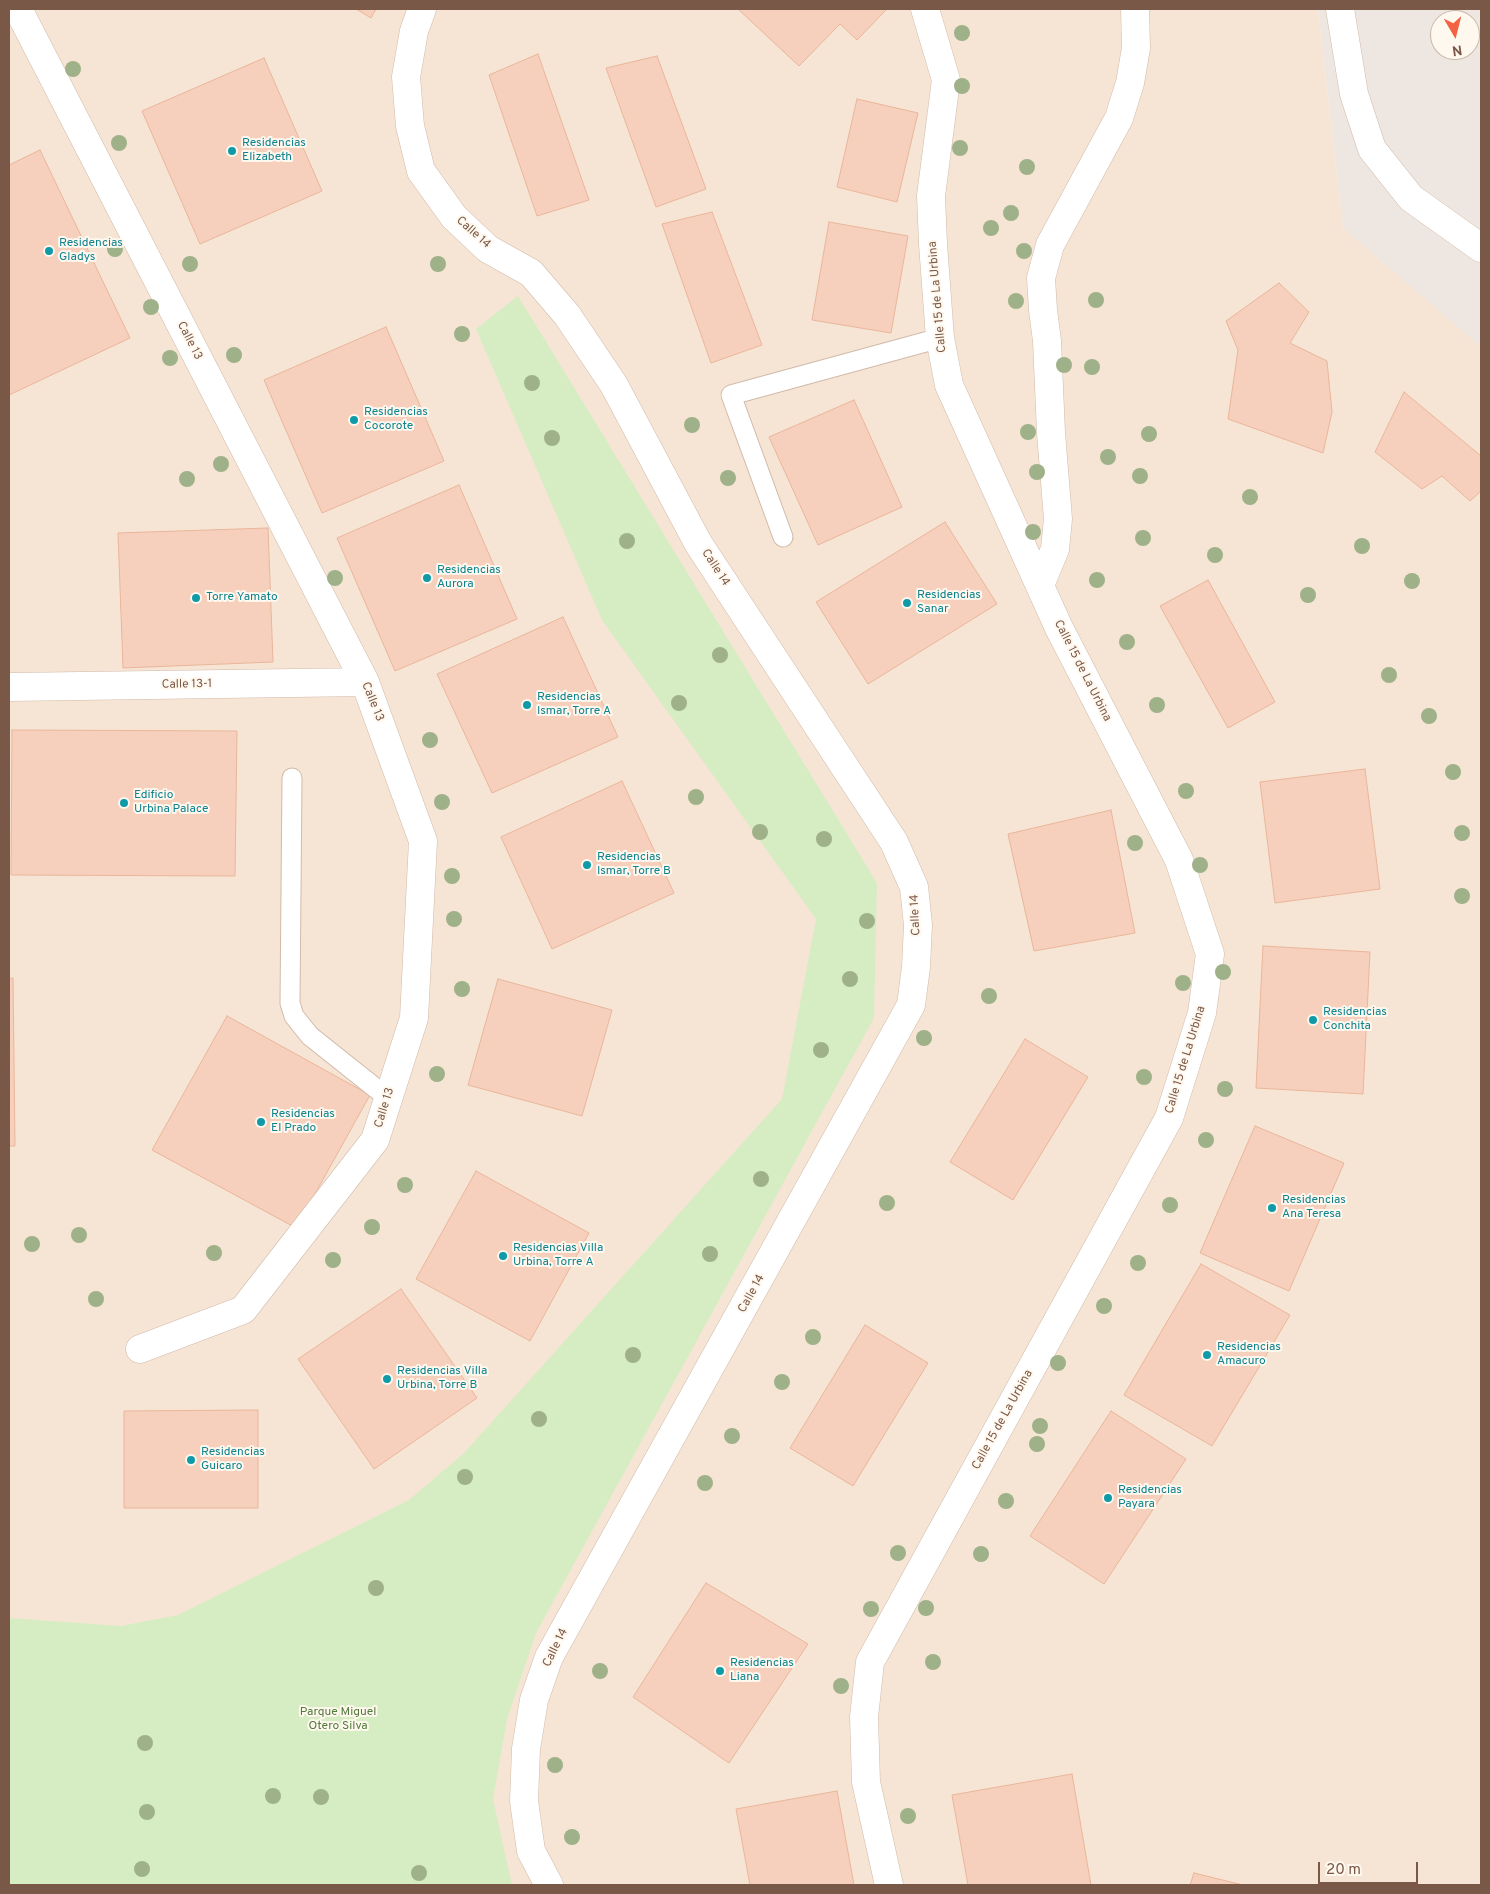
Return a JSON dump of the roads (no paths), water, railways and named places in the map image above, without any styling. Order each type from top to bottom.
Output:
[{"type":"street","name":"Calle 13","points":[[18,9],[365,682],[423,840],[414,1018],[375,1140],[243,1310],[140,1350]]},
{"type":"street","name":"Calle 14","points":[[422,9],[414,31],[406,77],[410,126],[421,171],[454,217],[488,249],[531,273],[567,315],[614,385],[698,543],[894,842],[914,887],[918,925],[916,967],[911,1005],[549,1657],[534,1700],[526,1749],[524,1801],[531,1850],[549,1885]]},
{"type":"street","name":"Calle 15 de La Urbina","points":[[889,1885],[866,1782],[864,1716],[870,1662],[1169,1118],[1202,1013],[1210,954],[1179,860],[1059,628],[949,385],[940,338],[933,244],[932,196],[946,80],[925,9]]},
{"type":"street","points":[[1040,585],[1055,549],[1058,519],[1050,433],[1047,341],[1041,278],[1050,245],[1119,118],[1130,83],[1136,48],[1135,9]]},
{"type":"street","points":[[1340,9],[1354,94],[1372,149],[1411,198],[1481,248]]},
{"type":"street","name":"Calle 13-1","points":[[9,687],[365,682]]},
{"type":"lane","points":[[783,537],[731,395],[940,338]]},
{"type":"lane","points":[[292,778],[290,1003],[294,1016],[310,1036],[388,1098]]},
{"type":"place","name":"Residencias Elizabeth","points":[[232,151]]},
{"type":"place","name":"Residencias Gladys","points":[[49,251]]},
{"type":"place","name":"Residencias Cocorote","points":[[354,420]]},
{"type":"place","name":"Residencias Aurora","points":[[427,578]]},
{"type":"place","name":"Torre Yamato","points":[[196,598]]},
{"type":"place","name":"Residencias Sanar","points":[[907,603]]},
{"type":"place","name":"Residencias Ismar, Torre A","points":[[527,705]]},
{"type":"place","name":"Edificio Urbina Palace","points":[[124,803]]},
{"type":"place","name":"Residencias Ismar, Torre B","points":[[587,865]]},
{"type":"place","name":"Residencias Conchita","points":[[1313,1020]]},
{"type":"place","name":"Residencias El Prado","points":[[261,1122]]},
{"type":"place","name":"Residencias Ana Teresa","points":[[1272,1208]]},
{"type":"place","name":"Residencias Villa Urbina, Torre A","points":[[503,1256]]},
{"type":"place","name":"Residencias Amacuro","points":[[1207,1355]]},
{"type":"place","name":"Residencias Villa Urbina, Torre B","points":[[387,1379]]},
{"type":"place","name":"Residencias Guicaro","points":[[191,1460]]},
{"type":"place","name":"Residencias Payara","points":[[1108,1498]]},
{"type":"place","name":"Residencias Liana","points":[[720,1671]]},
{"type":"park label","name":"Parque Miguel Otero Silva","points":[[338,1720]]}]
